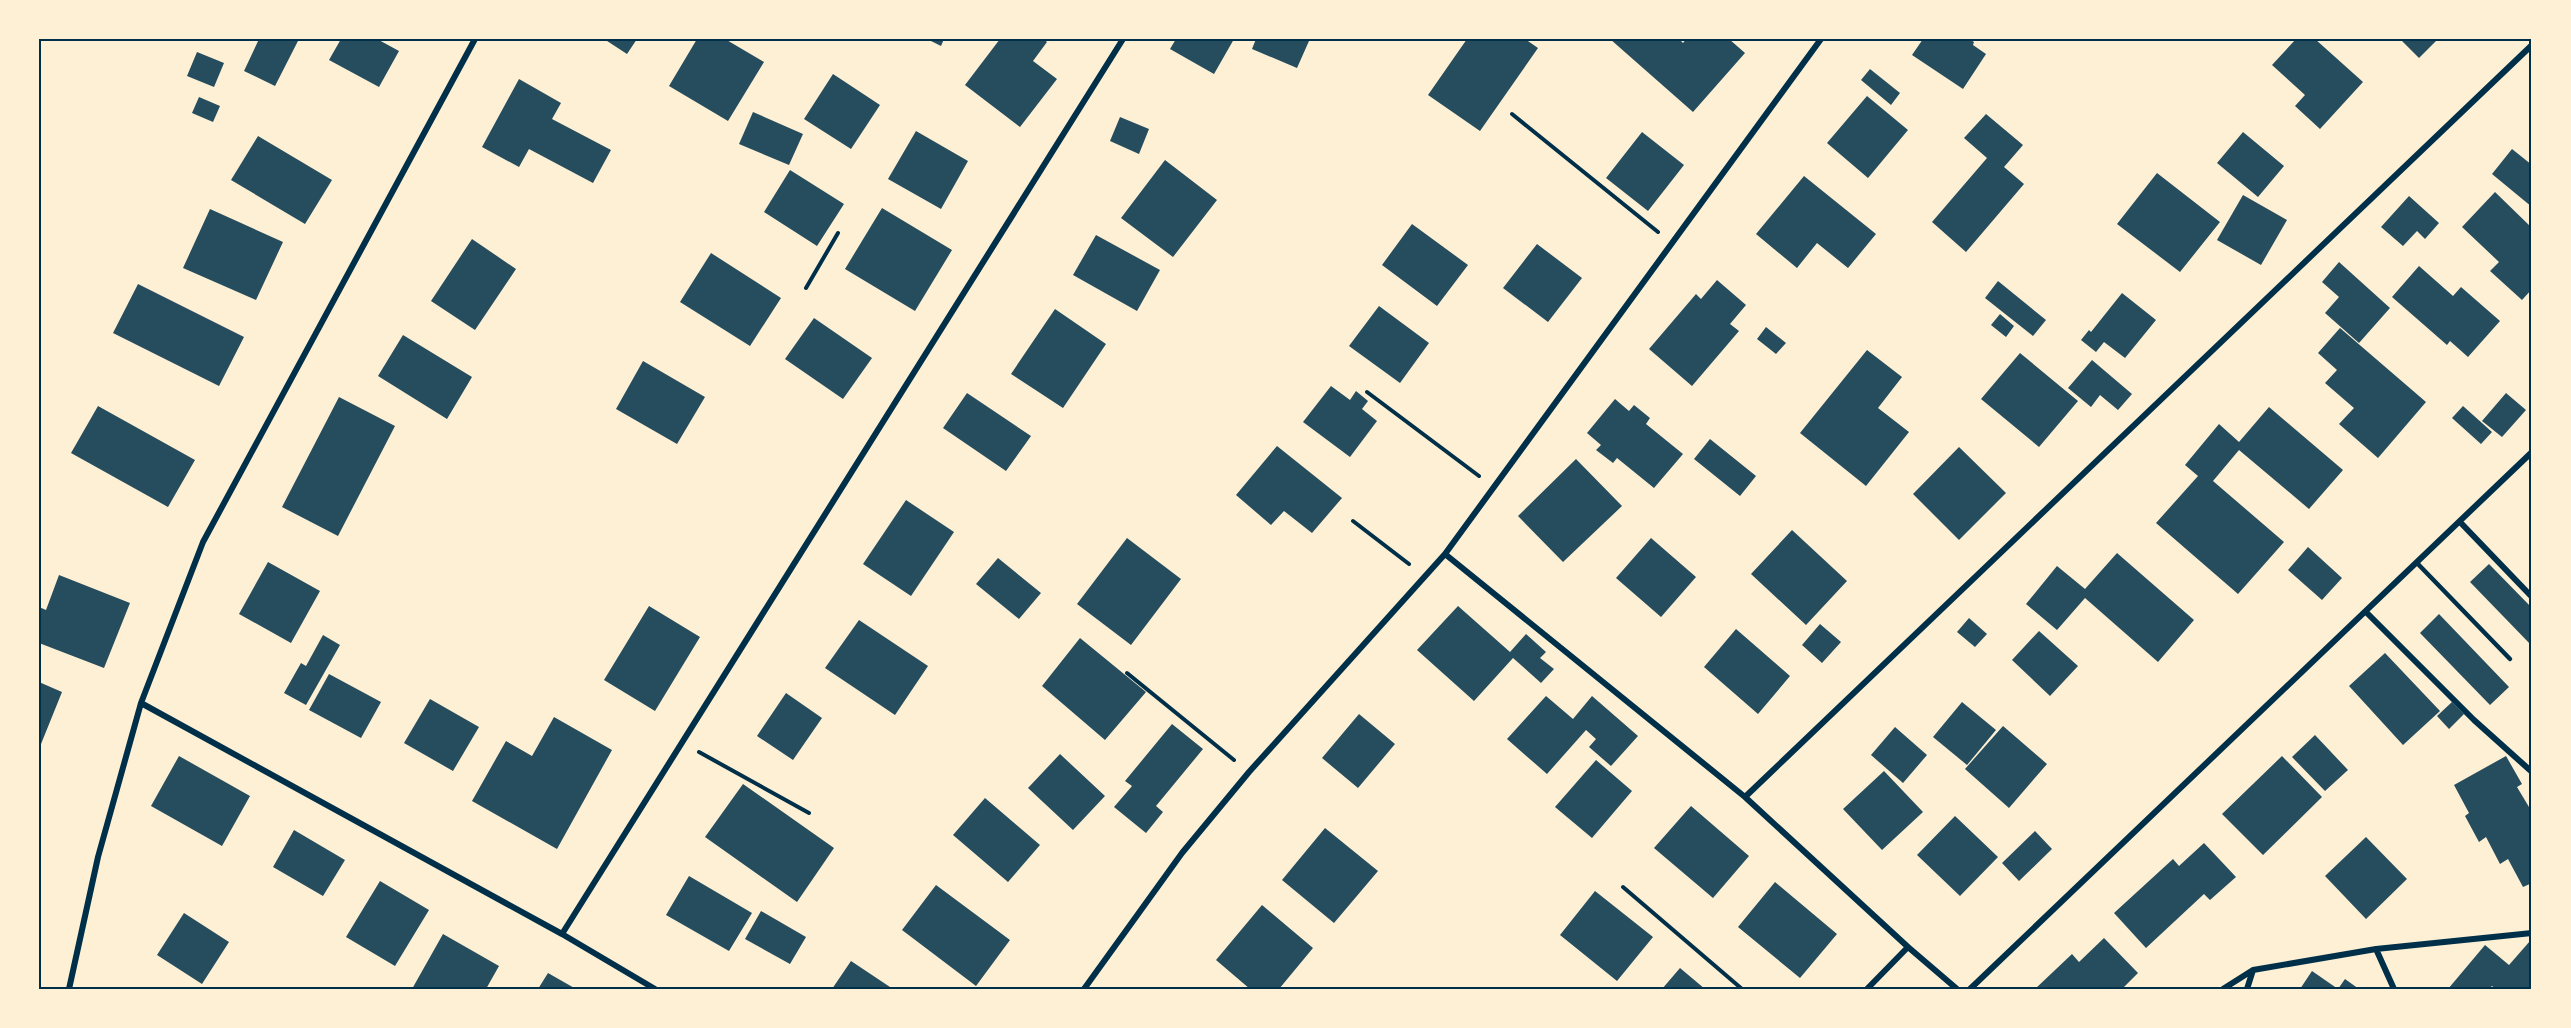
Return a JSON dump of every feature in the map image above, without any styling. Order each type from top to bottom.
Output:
[{"type":"street","points":[[69,989],[98,857],[141,703],[203,542],[475,39]]},
{"type":"street","points":[[562,934],[1123,39]]},
{"type":"street","points":[[1084,989],[1182,853],[1249,772],[1445,554],[1821,39]]},
{"type":"street","points":[[1745,797],[2532,45]]},
{"type":"street","points":[[1970,989],[2532,452]]},
{"type":"street","points":[[2460,522],[2532,597]]},
{"type":"street","points":[[1445,554],[1745,797],[1957,989]]},
{"type":"street","points":[[2366,612],[2474,720],[2532,772]]},
{"type":"street","points":[[141,703],[562,934],[656,989]]},
{"type":"street","points":[[2223,989],[2253,969],[2376,949],[2532,933]]},
{"type":"street","points":[[1867,989],[1908,947]]},
{"type":"street","points":[[2376,949],[2394,989]]},
{"type":"street","points":[[2247,989],[2253,969]]},
{"type":"lane","points":[[2417,563],[2510,659]]},
{"type":"path","points":[[1512,114],[1672,243]]},
{"type":"path","points":[[806,288],[838,233]]},
{"type":"path","points":[[1367,392],[1494,487]]},
{"type":"path","points":[[1353,521],[1425,577]]},
{"type":"path","points":[[1127,673],[1249,772]]},
{"type":"path","points":[[683,743],[809,813]]},
{"type":"path","points":[[1623,886],[1742,989]]},
{"type":"building","points":[[259,39],[299,39],[275,86],[244,71]]},
{"type":"building","points":[[341,39],[377,39],[399,51],[379,87],[329,60]]},
{"type":"building","points":[[604,39],[637,39],[627,54]]},
{"type":"building","points":[[697,39],[725,39],[764,62],[728,121],[669,86]]},
{"type":"building","points":[[927,39],[944,39],[941,46]]},
{"type":"building","points":[[1000,39],[1044,39],[1047,42],[1033,61],[1057,79],[1020,127],[965,85]]},
{"type":"building","points":[[1176,39],[1234,39],[1214,74],[1170,49]]},
{"type":"building","points":[[1256,39],[1309,41],[1297,68],[1252,49]]},
{"type":"building","points":[[1467,39],[1525,39],[1538,48],[1480,131],[1428,95]]},
{"type":"building","points":[[1610,39],[1679,39],[1683,43],[1686,39],[1729,39],[1745,53],[1693,112]]},
{"type":"building","points":[[1923,39],[1969,39],[1974,42],[1973,45],[1986,54],[1963,89],[1912,55]]},
{"type":"building","points":[[2296,39],[2315,39],[2363,82],[2320,129],[2295,106],[2305,95],[2272,65]]},
{"type":"building","points":[[2400,39],[2438,39],[2419,58]]},
{"type":"building","points":[[197,52],[224,63],[214,87],[187,76]]},
{"type":"building","points":[[1870,69],[1900,93],[1891,105],[1861,80]]},
{"type":"building","points":[[833,74],[880,105],[851,149],[804,119]]},
{"type":"building","points":[[519,79],[561,103],[552,119],[611,150],[593,183],[529,149],[519,167],[482,147]]},
{"type":"building","points":[[1867,96],[1908,130],[1868,178],[1827,143]]},
{"type":"building","points":[[199,97],[220,106],[213,122],[192,113]]},
{"type":"building","points":[[753,112],[803,134],[789,165],[739,144]]},
{"type":"building","points":[[1986,114],[2023,145],[2004,167],[2024,184],[1966,252],[1932,222],[1987,158],[1964,138]]},
{"type":"building","points":[[1120,117],[1149,129],[1139,154],[1110,141]]},
{"type":"building","points":[[916,131],[968,161],[941,209],[888,179]]},
{"type":"building","points":[[1642,132],[1684,165],[1648,211],[1606,178]]},
{"type":"building","points":[[2243,132],[2284,166],[2258,197],[2217,163]]},
{"type":"building","points":[[258,136],[332,180],[305,224],[231,180]]},
{"type":"building","points":[[2512,149],[2532,165],[2532,207],[2492,174]]},
{"type":"building","points":[[1165,160],[1217,200],[1173,257],[1121,218]]},
{"type":"building","points":[[790,170],[844,204],[817,246],[764,212]]},
{"type":"building","points":[[2157,173],[2220,222],[2180,272],[2117,224]]},
{"type":"building","points":[[1804,176],[1876,234],[1848,268],[1817,243],[1797,268],[1756,234]]},
{"type":"building","points":[[2495,192],[2532,228],[2532,289],[2522,300],[2490,271],[2499,262],[2462,227]]},
{"type":"building","points":[[2243,195],[2287,220],[2261,265],[2217,240]]},
{"type":"building","points":[[2409,196],[2439,223],[2425,239],[2417,231],[2403,246],[2381,227]]},
{"type":"building","points":[[882,208],[952,250],[915,311],[845,269]]},
{"type":"building","points":[[210,209],[283,242],[256,300],[183,268]]},
{"type":"building","points":[[1412,224],[1468,265],[1437,306],[1382,265]]},
{"type":"building","points":[[1096,235],[1160,270],[1137,311],[1073,275]]},
{"type":"building","points":[[472,239],[516,269],[475,330],[431,301]]},
{"type":"building","points":[[1537,244],[1582,278],[1548,322],[1503,288]]},
{"type":"building","points":[[711,253],[781,298],[750,346],[680,302]]},
{"type":"building","points":[[2339,262],[2390,308],[2359,343],[2325,313],[2339,297],[2322,282]]},
{"type":"building","points":[[2419,266],[2453,296],[2461,287],[2500,321],[2468,357],[2450,341],[2447,345],[2392,297]]},
{"type":"building","points":[[1717,280],[1746,305],[1730,324],[1739,331],[1692,386],[1649,349],[1696,294],[1701,299]]},
{"type":"building","points":[[1998,281],[2046,320],[2033,336],[1985,298]]},
{"type":"building","points":[[138,284],[244,337],[219,386],[113,333]]},
{"type":"building","points":[[2122,293],[2156,320],[2125,358],[2104,342],[2096,352],[2081,340],[2089,330],[2091,332]]},
{"type":"building","points":[[1379,306],[1429,343],[1400,383],[1349,346]]},
{"type":"building","points":[[1055,309],[1106,344],[1063,408],[1011,374]]},
{"type":"building","points":[[2000,314],[2014,326],[2006,337],[1991,325]]},
{"type":"building","points":[[814,318],[872,358],[843,399],[785,359]]},
{"type":"building","points":[[1766,327],[1786,343],[1776,354],[1757,339]]},
{"type":"building","points":[[2340,328],[2426,402],[2378,458],[2339,424],[2354,408],[2325,383],[2337,370],[2318,353]]},
{"type":"building","points":[[403,335],[472,377],[447,419],[378,376]]},
{"type":"building","points":[[1867,350],[1902,377],[1878,408],[1909,432],[1866,486],[1800,433]]},
{"type":"building","points":[[2020,353],[2078,401],[2039,447],[1981,399]]},
{"type":"building","points":[[2092,360],[2132,394],[2118,410],[2100,395],[2091,407],[2068,388]]},
{"type":"building","points":[[643,361],[705,397],[677,444],[616,409]]},
{"type":"building","points":[[1331,386],[1350,400],[1356,391],[1368,401],[1362,409],[1377,421],[1350,457],[1303,422]]},
{"type":"building","points":[[967,393],[1031,436],[1006,471],[943,428]]},
{"type":"building","points":[[2506,393],[2526,410],[2502,437],[2482,421]]},
{"type":"building","points":[[339,397],[395,426],[338,536],[282,507]]},
{"type":"building","points":[[1615,399],[1629,411],[1634,405],[1650,418],[1646,424],[1683,454],[1654,488],[1617,458],[1613,463],[1596,450],[1601,445],[1587,433]]},
{"type":"building","points":[[98,406],[195,460],[168,507],[71,453]]},
{"type":"building","points":[[2463,406],[2492,432],[2481,444],[2452,418]]},
{"type":"building","points":[[2269,407],[2343,470],[2309,509],[2239,450],[2213,481],[2284,542],[2238,594],[2156,523],[2198,476],[2185,465],[2219,424],[2239,442]]},
{"type":"building","points":[[1710,439],[1756,476],[1740,496],[1694,459]]},
{"type":"building","points":[[1277,446],[1342,498],[1312,533],[1284,511],[1271,525],[1236,495]]},
{"type":"building","points":[[1959,447],[2006,493],[1959,540],[1913,494]]},
{"type":"building","points":[[1576,459],[1622,506],[1563,562],[1518,516]]},
{"type":"building","points":[[906,500],[954,532],[911,596],[863,564]]},
{"type":"building","points":[[1792,530],[1847,581],[1806,625],[1751,574]]},
{"type":"building","points":[[1127,538],[1181,579],[1131,645],[1077,604]]},
{"type":"building","points":[[1651,538],[1696,577],[1661,617],[1616,578]]},
{"type":"building","points":[[2308,547],[2342,578],[2322,600],[2288,570]]},
{"type":"building","points":[[2117,553],[2194,620],[2158,662],[2085,598],[2057,630],[2026,604],[2057,566],[2085,589]]},
{"type":"building","points":[[998,558],[1041,593],[1019,619],[976,584]]},
{"type":"building","points":[[268,562],[320,591],[291,643],[239,614]]},
{"type":"building","points":[[2489,564],[2532,608],[2532,646],[2470,582]]},
{"type":"building","points":[[59,575],[130,603],[104,668],[39,643],[39,607],[46,610]]},
{"type":"building","points":[[649,606],[700,637],[655,711],[604,680]]},
{"type":"building","points":[[1458,606],[1510,652],[1526,634],[1546,652],[1540,658],[1554,669],[1541,683],[1513,658],[1474,701],[1417,650]]},
{"type":"building","points":[[2439,614],[2509,687],[2490,705],[2420,633]]},
{"type":"building","points":[[1969,618],[1987,634],[1975,647],[1957,632]]},
{"type":"building","points":[[859,620],[928,666],[895,715],[825,668]]},
{"type":"building","points":[[1820,624],[1841,642],[1822,663],[1802,645]]},
{"type":"building","points":[[1736,629],[1790,676],[1758,714],[1704,667]]},
{"type":"building","points":[[2039,631],[2078,666],[2050,696],[2012,660]]},
{"type":"building","points":[[323,635],[340,645],[306,705],[284,693],[301,663],[306,666]]},
{"type":"building","points":[[1080,638],[1146,692],[1105,740],[1042,686]]},
{"type":"building","points":[[2385,653],[2440,711],[2403,745],[2349,686]]},
{"type":"building","points":[[329,674],[381,702],[361,738],[309,710]]},
{"type":"building","points":[[39,682],[62,692],[39,749]]},
{"type":"building","points":[[786,693],[822,718],[793,760],[757,736]]},
{"type":"building","points":[[1546,696],[1573,719],[1592,696],[1638,736],[1611,766],[1589,747],[1596,739],[1586,730],[1547,774],[1507,739]]},
{"type":"building","points":[[430,699],[479,727],[453,771],[404,743]]},
{"type":"building","points":[[1962,702],[1996,730],[1967,765],[1933,737]]},
{"type":"building","points":[[2452,702],[2464,714],[2449,729],[2437,716]]},
{"type":"building","points":[[1359,714],[1395,744],[1358,788],[1322,758]]},
{"type":"building","points":[[554,717],[612,750],[557,849],[472,801],[506,741],[532,756]]},
{"type":"building","points":[[1172,724],[1203,749],[1156,806],[1163,812],[1146,833],[1114,807],[1132,786],[1125,781]]},
{"type":"building","points":[[2003,726],[2047,764],[2009,808],[1965,769]]},
{"type":"building","points":[[1895,727],[1927,755],[1903,783],[1871,755]]},
{"type":"building","points":[[2315,735],[2348,770],[2325,791],[2292,757]]},
{"type":"building","points":[[1060,754],[1105,796],[1073,830],[1028,788]]},
{"type":"building","points":[[179,756],[250,796],[222,846],[151,806]]},
{"type":"building","points":[[2282,756],[2322,797],[2263,855],[2222,814]]},
{"type":"building","points":[[2506,756],[2522,784],[2517,787],[2532,812],[2532,883],[2523,887],[2508,859],[2500,864],[2486,837],[2479,842],[2465,816],[2469,813],[2454,785]]},
{"type":"building","points":[[1596,760],[1632,791],[1592,838],[1555,807]]},
{"type":"building","points":[[1884,771],[1923,812],[1882,850],[1843,809]]},
{"type":"building","points":[[743,784],[834,848],[797,902],[705,837]]},
{"type":"building","points":[[985,798],[1040,845],[1008,882],[953,835]]},
{"type":"building","points":[[1691,806],[1749,856],[1713,898],[1654,848]]},
{"type":"building","points":[[1955,816],[1998,857],[1960,896],[1917,855]]},
{"type":"building","points":[[1325,828],[1378,871],[1334,923],[1282,880]]},
{"type":"building","points":[[294,830],[345,860],[323,896],[273,867]]},
{"type":"building","points":[[2035,831],[2052,849],[2019,881],[2002,863]]},
{"type":"building","points":[[2366,837],[2407,879],[2366,919],[2325,876]]},
{"type":"building","points":[[2204,843],[2236,877],[2210,900],[2204,894],[2146,948],[2114,913],[2173,859],[2179,866]]},
{"type":"building","points":[[689,876],[752,913],[729,951],[666,915]]},
{"type":"building","points":[[380,881],[429,910],[395,966],[346,937]]},
{"type":"building","points":[[1775,882],[1837,934],[1800,978],[1738,927]]},
{"type":"building","points":[[936,885],[1010,940],[976,986],[902,930]]},
{"type":"building","points":[[1595,891],[1653,937],[1617,981],[1560,935]]},
{"type":"building","points":[[1262,905],[1313,948],[1279,989],[1250,989],[1216,960]]},
{"type":"building","points":[[761,911],[806,937],[790,964],[745,939]]},
{"type":"building","points":[[184,913],[229,942],[202,984],[157,955]]},
{"type":"building","points":[[443,934],[499,966],[486,989],[412,989]]},
{"type":"building","points":[[2104,938],[2138,973],[2122,989],[2035,989],[2072,954],[2079,962]]},
{"type":"building","points":[[2530,941],[2532,943],[2532,985],[2529,989],[2496,989],[2492,986],[2489,989],[2448,989],[2485,945],[2509,965]]},
{"type":"building","points":[[851,961],[893,989],[832,989]]},
{"type":"building","points":[[1680,968],[1705,989],[1662,989]]},
{"type":"building","points":[[2312,971],[2338,989],[2300,989]]},
{"type":"building","points":[[548,973],[576,989],[538,989]]},
{"type":"building","points":[[2345,979],[2359,989],[2338,989]]}]
